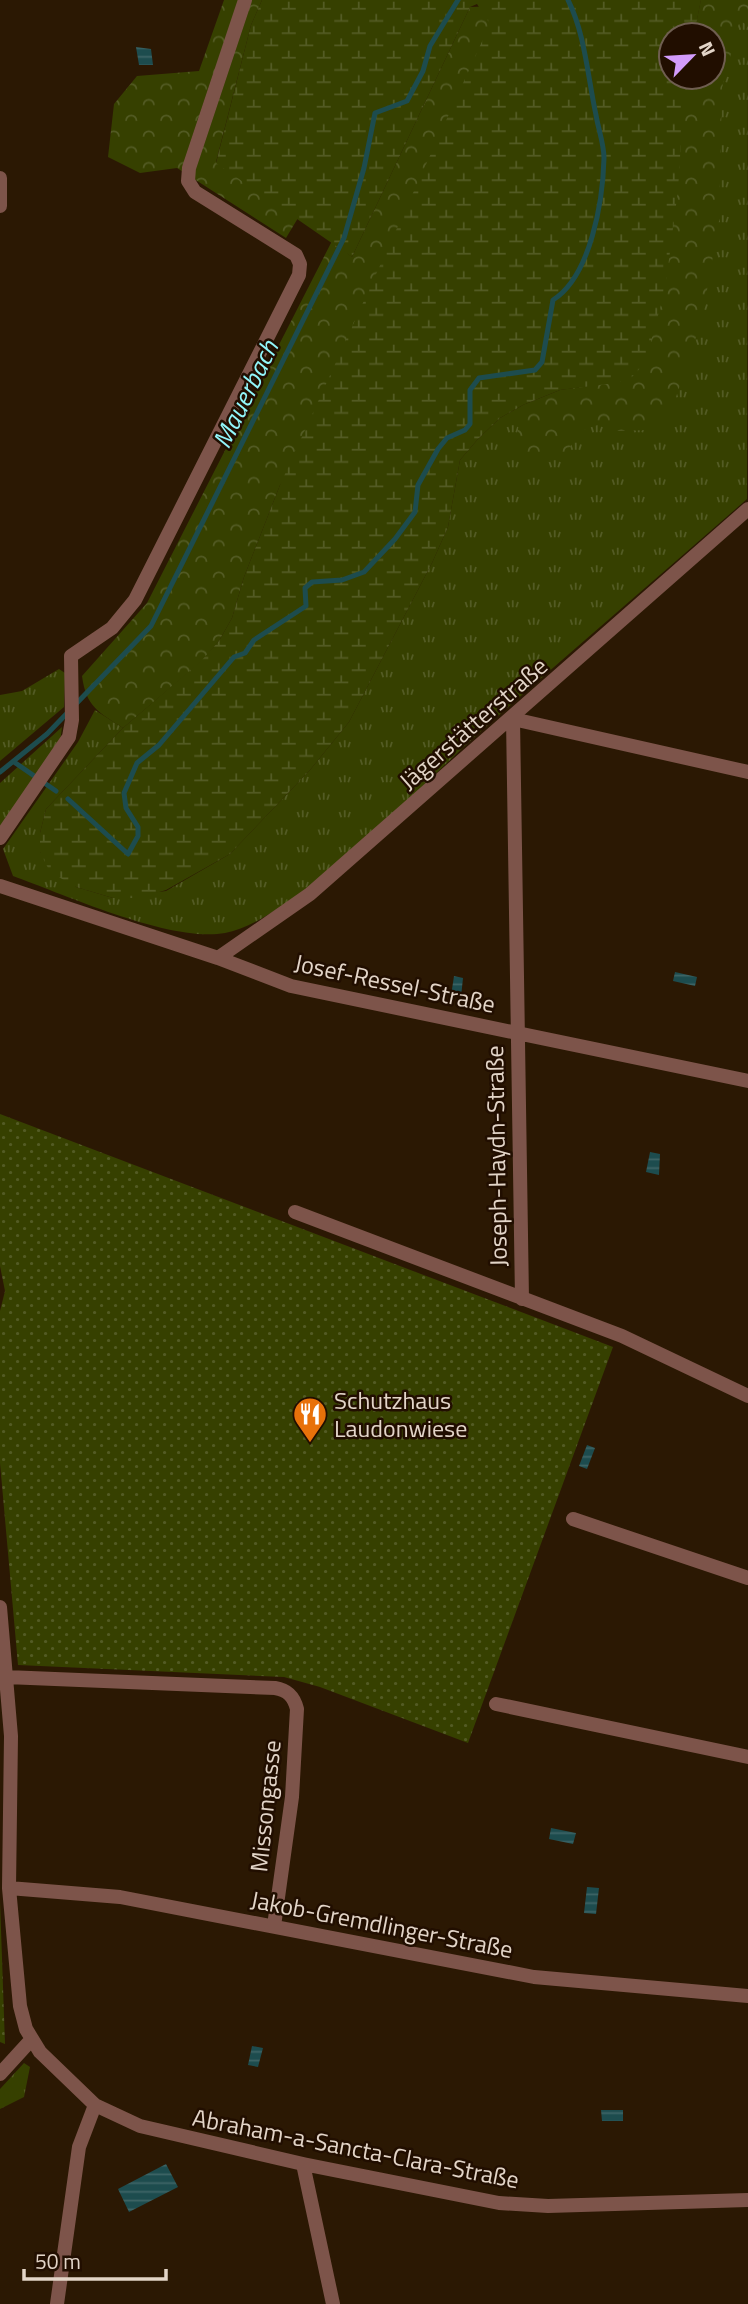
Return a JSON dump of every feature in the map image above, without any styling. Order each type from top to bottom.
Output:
[{"type":"street","points":[[0,838],[69,737],[72,720],[71,656],[112,628],[135,600],[300,269],[296,255],[195,192],[188,181],[189,168],[245,0]]},
{"type":"street","points":[[0,178],[0,206]]},
{"type":"street","name":"Jägerstätterstraße","points":[[218,958],[310,894],[513,719],[748,509]]},
{"type":"street","points":[[513,719],[748,772]]},
{"type":"street","name":"Joseph-Haydn-Straße","points":[[513,719],[522,1298]]},
{"type":"street","name":"Josef-Ressel-Straße","points":[[0,886],[218,958],[291,986],[748,1081]]},
{"type":"street","points":[[295,1212],[622,1336],[748,1396]]},
{"type":"street","points":[[573,1519],[748,1578]]},
{"type":"street","name":"Abraham-a-Sancta-Clara-Straße","points":[[0,1607],[11,1736],[9,1888],[20,2006],[27,2044],[95,2105],[140,2126],[303,2164],[499,2203],[548,2206],[748,2200]]},
{"type":"street","name":"Missongasse","points":[[6,1677],[275,1688],[288,1693],[295,1700],[297,1722],[292,1797],[275,1926]]},
{"type":"street","points":[[496,1704],[748,1757]]},
{"type":"street","name":"Jakob-Gremdlinger-Straße","points":[[9,1888],[120,1897],[534,1977],[748,1996]]},
{"type":"street","points":[[4,2070],[27,2044]]},
{"type":"street","points":[[57,2304],[79,2147],[95,2105]]},
{"type":"street","points":[[303,2164],[333,2304]]},
{"type":"green space","points":[[224,0],[262,0],[251,25],[216,162],[298,218],[286,238],[177,168],[140,173],[108,157],[114,104],[137,76],[199,71]]},
{"type":"green space","points":[[262,0],[701,0],[697,21],[657,21],[657,91],[684,91],[678,190],[665,290],[645,363],[631,378],[615,383],[560,390],[523,405],[500,418],[478,439],[460,460],[448,527],[432,563],[349,722],[310,770],[230,854],[166,890],[139,898],[113,898],[76,887],[50,872],[40,852],[40,833],[46,809],[123,728],[202,660],[219,641],[232,618],[244,577],[280,485],[490,24],[477,4],[470,7],[352,257],[216,163],[251,25]]},
{"type":"green space","points":[[657,0],[280,485],[244,577],[232,618],[219,641],[203,660],[123,728],[100,712],[87,695],[82,676],[147,603],[332,241],[352,257],[470,7]]},
{"type":"green space","points":[[701,0],[748,0],[747,499],[480,732],[357,847],[286,903],[254,923],[225,933],[177,931],[89,905],[13,876],[3,849],[78,742],[95,710],[123,728],[46,809],[40,833],[40,852],[76,887],[113,898],[166,891],[230,854],[310,770],[349,722],[448,527],[460,460],[500,418],[523,405],[631,378],[682,91],[727,91],[727,21],[697,21]]},
{"type":"green space","points":[[701,0],[748,0],[748,27],[740,19],[727,69],[727,21],[697,21]]},
{"type":"green space","points":[[684,91],[722,91],[719,221],[702,319],[671,412],[649,430],[615,431],[600,424],[580,431],[560,456],[547,462],[531,463],[516,439],[523,405],[560,390],[587,386],[678,190]]},
{"type":"green space","points":[[59,669],[65,673],[64,707],[0,761],[0,695],[22,691]]},
{"type":"green space","points":[[62,727],[60,742],[0,826],[0,783]]},
{"type":"green space","points":[[0,1114],[613,1347],[468,1743],[320,1687],[284,1677],[18,1665],[0,1463],[0,1311],[5,1291],[0,1266]]},
{"type":"green space","points":[[0,1901],[5,2044],[0,2042]]},
{"type":"green space","points":[[24,2063],[30,2067],[24,2097],[0,2109],[0,2089]]},
{"type":"water","points":[[136,47],[151,49],[153,65],[139,65]]},
{"type":"water","points":[[675,972],[697,977],[695,986],[673,981]]},
{"type":"water","points":[[454,976],[463,978],[461,997],[451,996]]},
{"type":"water","points":[[650,1152],[660,1154],[659,1175],[646,1172]]},
{"type":"water","points":[[587,1445],[595,1448],[587,1469],[579,1466]]},
{"type":"water","points":[[551,1828],[576,1833],[573,1844],[549,1839]]},
{"type":"water","points":[[587,1887],[599,1888],[596,1914],[584,1913]]},
{"type":"water","points":[[252,2046],[263,2048],[258,2067],[248,2065]]},
{"type":"water","points":[[601,2110],[623,2110],[623,2121],[602,2121]]},
{"type":"water","points":[[166,2164],[178,2187],[129,2212],[118,2189]]},
{"type":"waterway","name":"Mauerbach","points":[[0,772],[47,734],[151,626],[344,238],[364,168],[375,113],[407,101],[423,71],[430,46],[458,0]]},
{"type":"waterway","points":[[68,799],[128,854],[138,836],[138,827],[126,808],[124,793],[137,763],[159,745],[234,657],[245,653],[254,640],[306,606],[305,588],[312,582],[342,580],[364,572],[395,539],[415,512],[418,485],[438,449],[447,438],[465,430],[470,424],[470,390],[479,378],[535,370],[542,362],[553,300],[566,289],[586,256],[597,215],[603,175],[603,147],[585,56],[568,0]]},
{"type":"waterway","points":[[14,762],[56,791]]},
{"type":"place","name":"Schutzhaus Laudonwiese","points":[[310,1444]]}]
